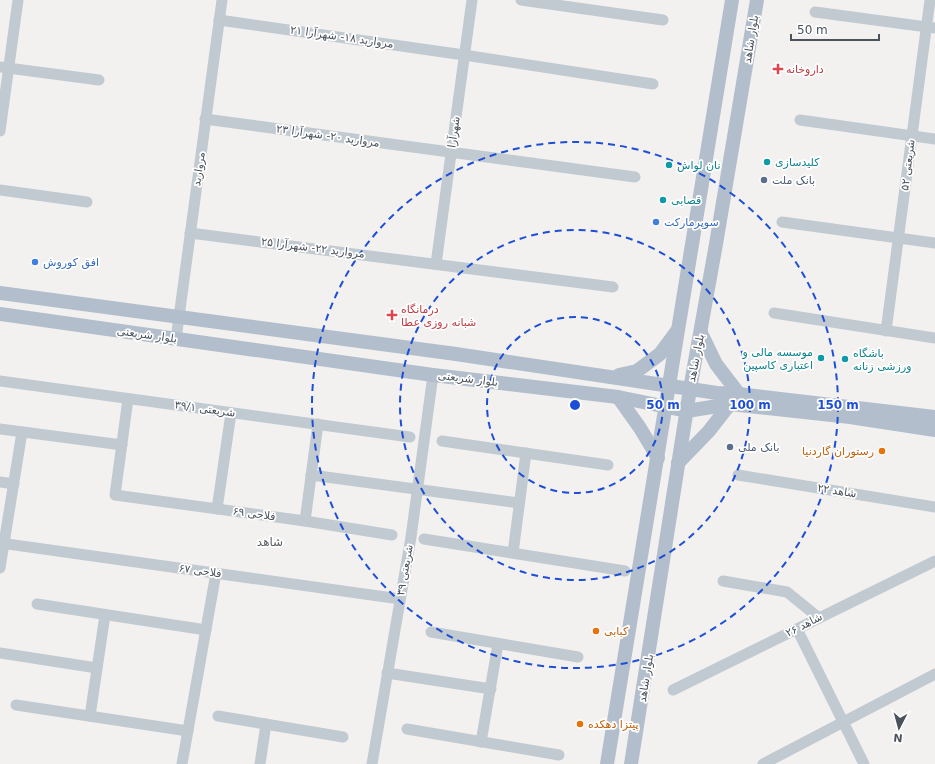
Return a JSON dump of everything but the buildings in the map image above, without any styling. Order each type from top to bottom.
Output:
[{"type":"main road","name":"بلوار شاهد","points":[[607,764],[732,0]]},
{"type":"main road","name":"بلوار شاهد","points":[[631,764],[643,696],[690,388],[701,333],[757,0]]},
{"type":"main road","name":"بلوار شریعتی","points":[[0,293],[690,388],[717,392],[734,399],[935,430]]},
{"type":"main road","name":"بلوار شریعتی","points":[[0,314],[433,375],[618,397],[646,402],[665,408],[687,411],[734,399],[935,417]]},
{"type":"main road","points":[[613,377],[637,371],[660,354],[678,329]]},
{"type":"main road","points":[[678,463],[709,431],[734,399],[701,333]]},
{"type":"main road","points":[[618,397],[640,428],[658,458]]},
{"type":"street","points":[[0,130],[4,68],[18,0]]},
{"type":"street","name":"مروارید","points":[[176,339],[222,0]]},
{"type":"street","name":"شهرآرا","points":[[436,264],[472,0]]},
{"type":"street","points":[[521,0],[663,20]]},
{"type":"street","name":"شریعتی ۵۲","points":[[886,331],[912,136],[931,27],[930,0]]},
{"type":"street","points":[[815,12],[931,27]]},
{"type":"street","name":"مروارید ۱۸- شهرآرا ۲۱","points":[[219,20],[653,84]]},
{"type":"street","points":[[4,68],[100,80]]},
{"type":"street","name":"مروارید ۲۰- شهرآرا ۲۳","points":[[205,119],[635,177]]},
{"type":"street","points":[[800,120],[935,139]]},
{"type":"street","points":[[0,190],[87,202]]},
{"type":"street","points":[[782,222],[935,244]]},
{"type":"street","name":"مروارید ۲۲- شهرآرا ۲۵","points":[[190,233],[613,287]]},
{"type":"street","points":[[774,313],[935,338]]},
{"type":"street","name":"شریعتی ۳۹","points":[[372,764],[400,599],[433,375]]},
{"type":"street","name":"شریعتی ۳۹/۱","points":[[0,381],[410,437]]},
{"type":"street","points":[[0,429],[122,445],[128,399]]},
{"type":"street","points":[[217,509],[231,413]]},
{"type":"street","points":[[305,521],[318,424]]},
{"type":"street","points":[[0,568],[2,544],[14,484],[22,432]]},
{"type":"street","points":[[442,441],[608,465]]},
{"type":"street","name":"فلاحی ۶۹","points":[[122,445],[115,495],[305,521],[392,535]]},
{"type":"street","points":[[512,553],[526,453]]},
{"type":"street","points":[[311,475],[519,503]]},
{"type":"street","name":"شاهد ۲۲","points":[[738,475],[935,507]]},
{"type":"street","points":[[0,482],[14,484]]},
{"type":"street","points":[[424,539],[625,571]]},
{"type":"street","name":"فلاحی ۶۷","points":[[2,544],[400,599]]},
{"type":"street","name":"شاهد ۲۶","points":[[673,690],[935,561]]},
{"type":"street","points":[[182,764],[216,574]]},
{"type":"street","points":[[723,581],[787,592],[819,618]]},
{"type":"street","points":[[37,604],[206,630]]},
{"type":"street","points":[[90,716],[105,615]]},
{"type":"street","points":[[796,629],[864,764]]},
{"type":"street","points":[[431,632],[578,657]]},
{"type":"street","points":[[481,742],[498,644]]},
{"type":"street","points":[[0,654],[97,668]]},
{"type":"street","points":[[387,673],[491,689]]},
{"type":"street","points":[[763,764],[935,674]]},
{"type":"street","points":[[16,705],[188,731]]},
{"type":"street","points":[[218,716],[343,737]]},
{"type":"street","points":[[260,764],[266,724]]},
{"type":"street","points":[[407,729],[559,755]]},
{"type":"place","name":"داروخانه","points":[[778,69]]},
{"type":"place","name":"کلیدسازی","points":[[767,162]]},
{"type":"place","name":"نان لواش","points":[[669,165]]},
{"type":"place","name":"بانک ملت","points":[[764,180]]},
{"type":"place","name":"قصابی","points":[[663,200]]},
{"type":"place","name":"سوپرمارکت","points":[[656,222]]},
{"type":"place","name":"افق کوروش","points":[[35,262]]},
{"type":"place","name":"درمانگاه شبانه روزی عطا","points":[[392,315]]},
{"type":"place","name":"موسسه مالی و اعتباری کاسپین","points":[[821,358]]},
{"type":"place","name":"باشگاه ورزشی زنانه","points":[[845,359]]},
{"type":"place","name":"بانک ملی","points":[[730,447]]},
{"type":"place","name":"رستوران گاردنیا","points":[[882,451]]},
{"type":"place","name":"کبابی","points":[[596,631]]},
{"type":"place","name":"پیتزا دهکده","points":[[580,724]]},
{"type":"district","name":"شاهد","points":[[270,542]]}]
